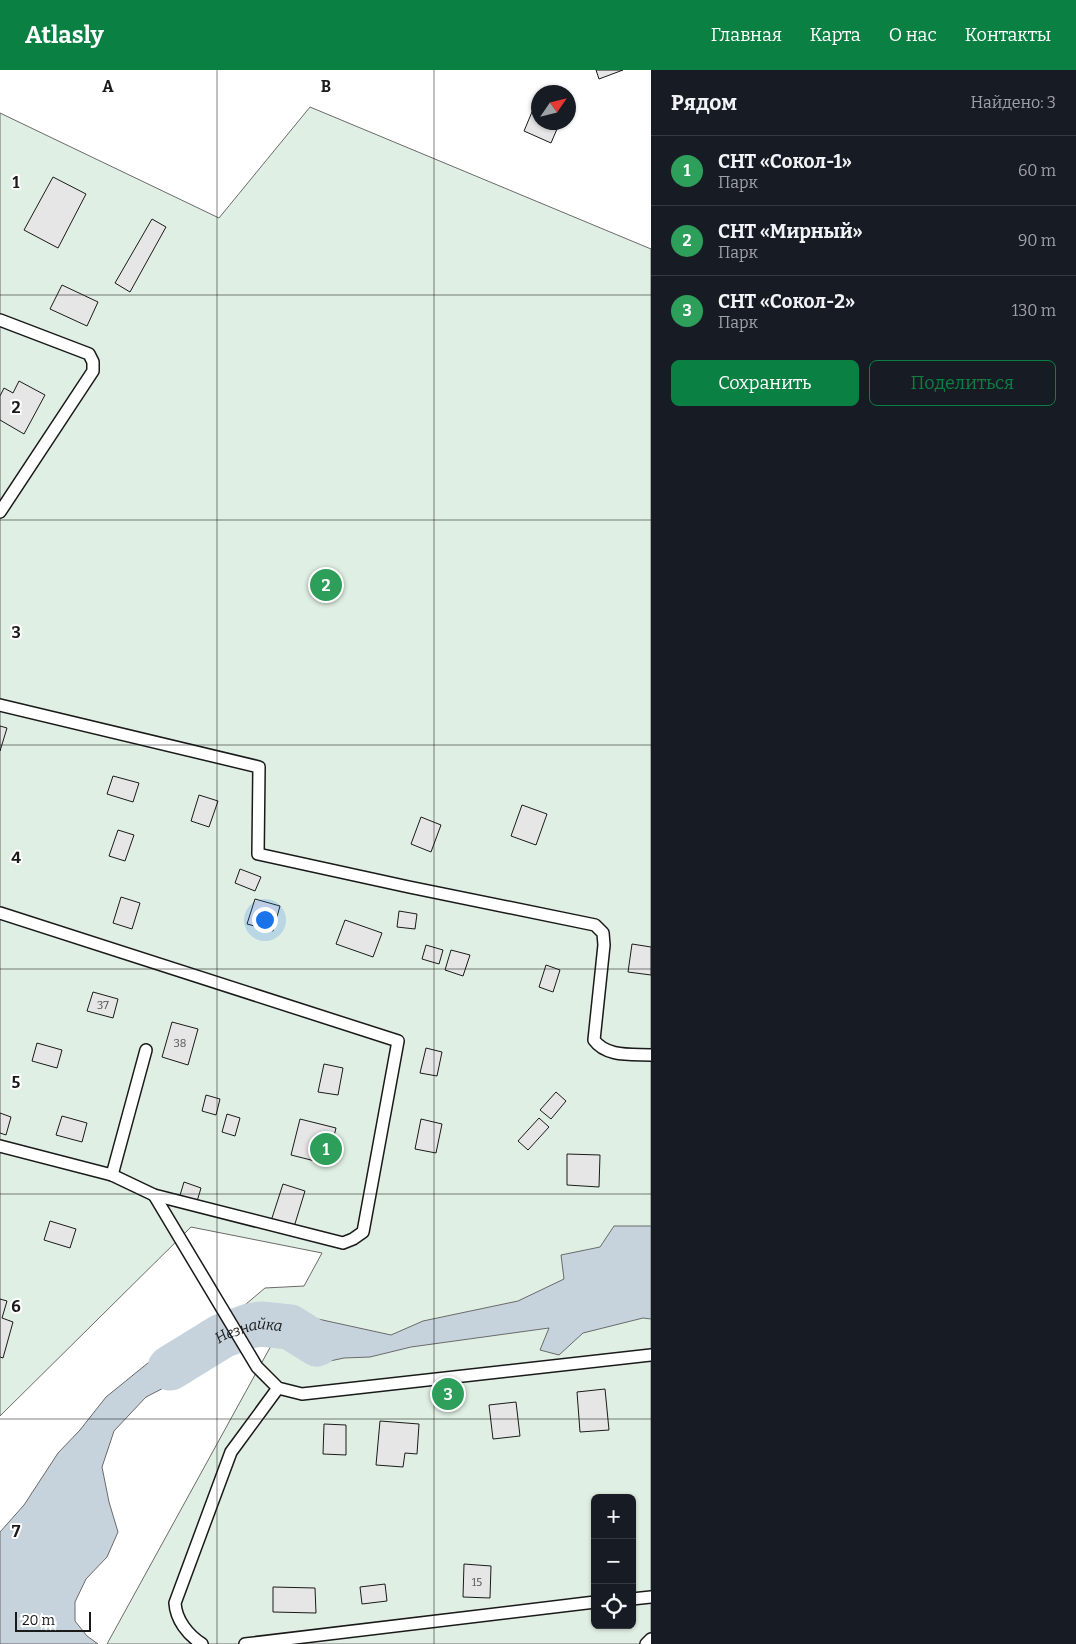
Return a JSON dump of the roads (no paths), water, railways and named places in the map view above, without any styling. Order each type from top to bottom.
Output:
[{"type":"lane","points":[[0,320],[89,354],[93,362],[93,371],[0,512]]},
{"type":"lane","points":[[0,704],[259,767],[258,854],[596,925],[603,933],[604,946],[594,1040],[600,1048],[612,1052],[651,1055]]},
{"type":"lane","points":[[0,913],[398,1041],[363,1232],[353,1240],[343,1243],[154,1195],[112,1175],[0,1146]]},
{"type":"lane","points":[[112,1175],[146,1050]]},
{"type":"lane","points":[[154,1195],[257,1367],[278,1388],[302,1394],[651,1354]]},
{"type":"lane","points":[[202,1644],[183,1626],[176,1613],[175,1603],[231,1452],[278,1388]]},
{"type":"lane","points":[[636,1599],[651,1597]]},
{"type":"lane","points":[[244,1644],[591,1602]]},
{"type":"lane","points":[[646,1644],[651,1639]]},
{"type":"waterway","name":"Незнайка","points":[[170,1368],[222,1336],[249,1326],[261,1324],[290,1327],[317,1344]]},
{"type":"place","name":"СНТ «Мирный»","points":[[326,585]]},
{"type":"place","name":"СНТ «Сокол-1»","points":[[326,1149]]},
{"type":"place","name":"СНТ «Сокол-2»","points":[[448,1394]]}]
